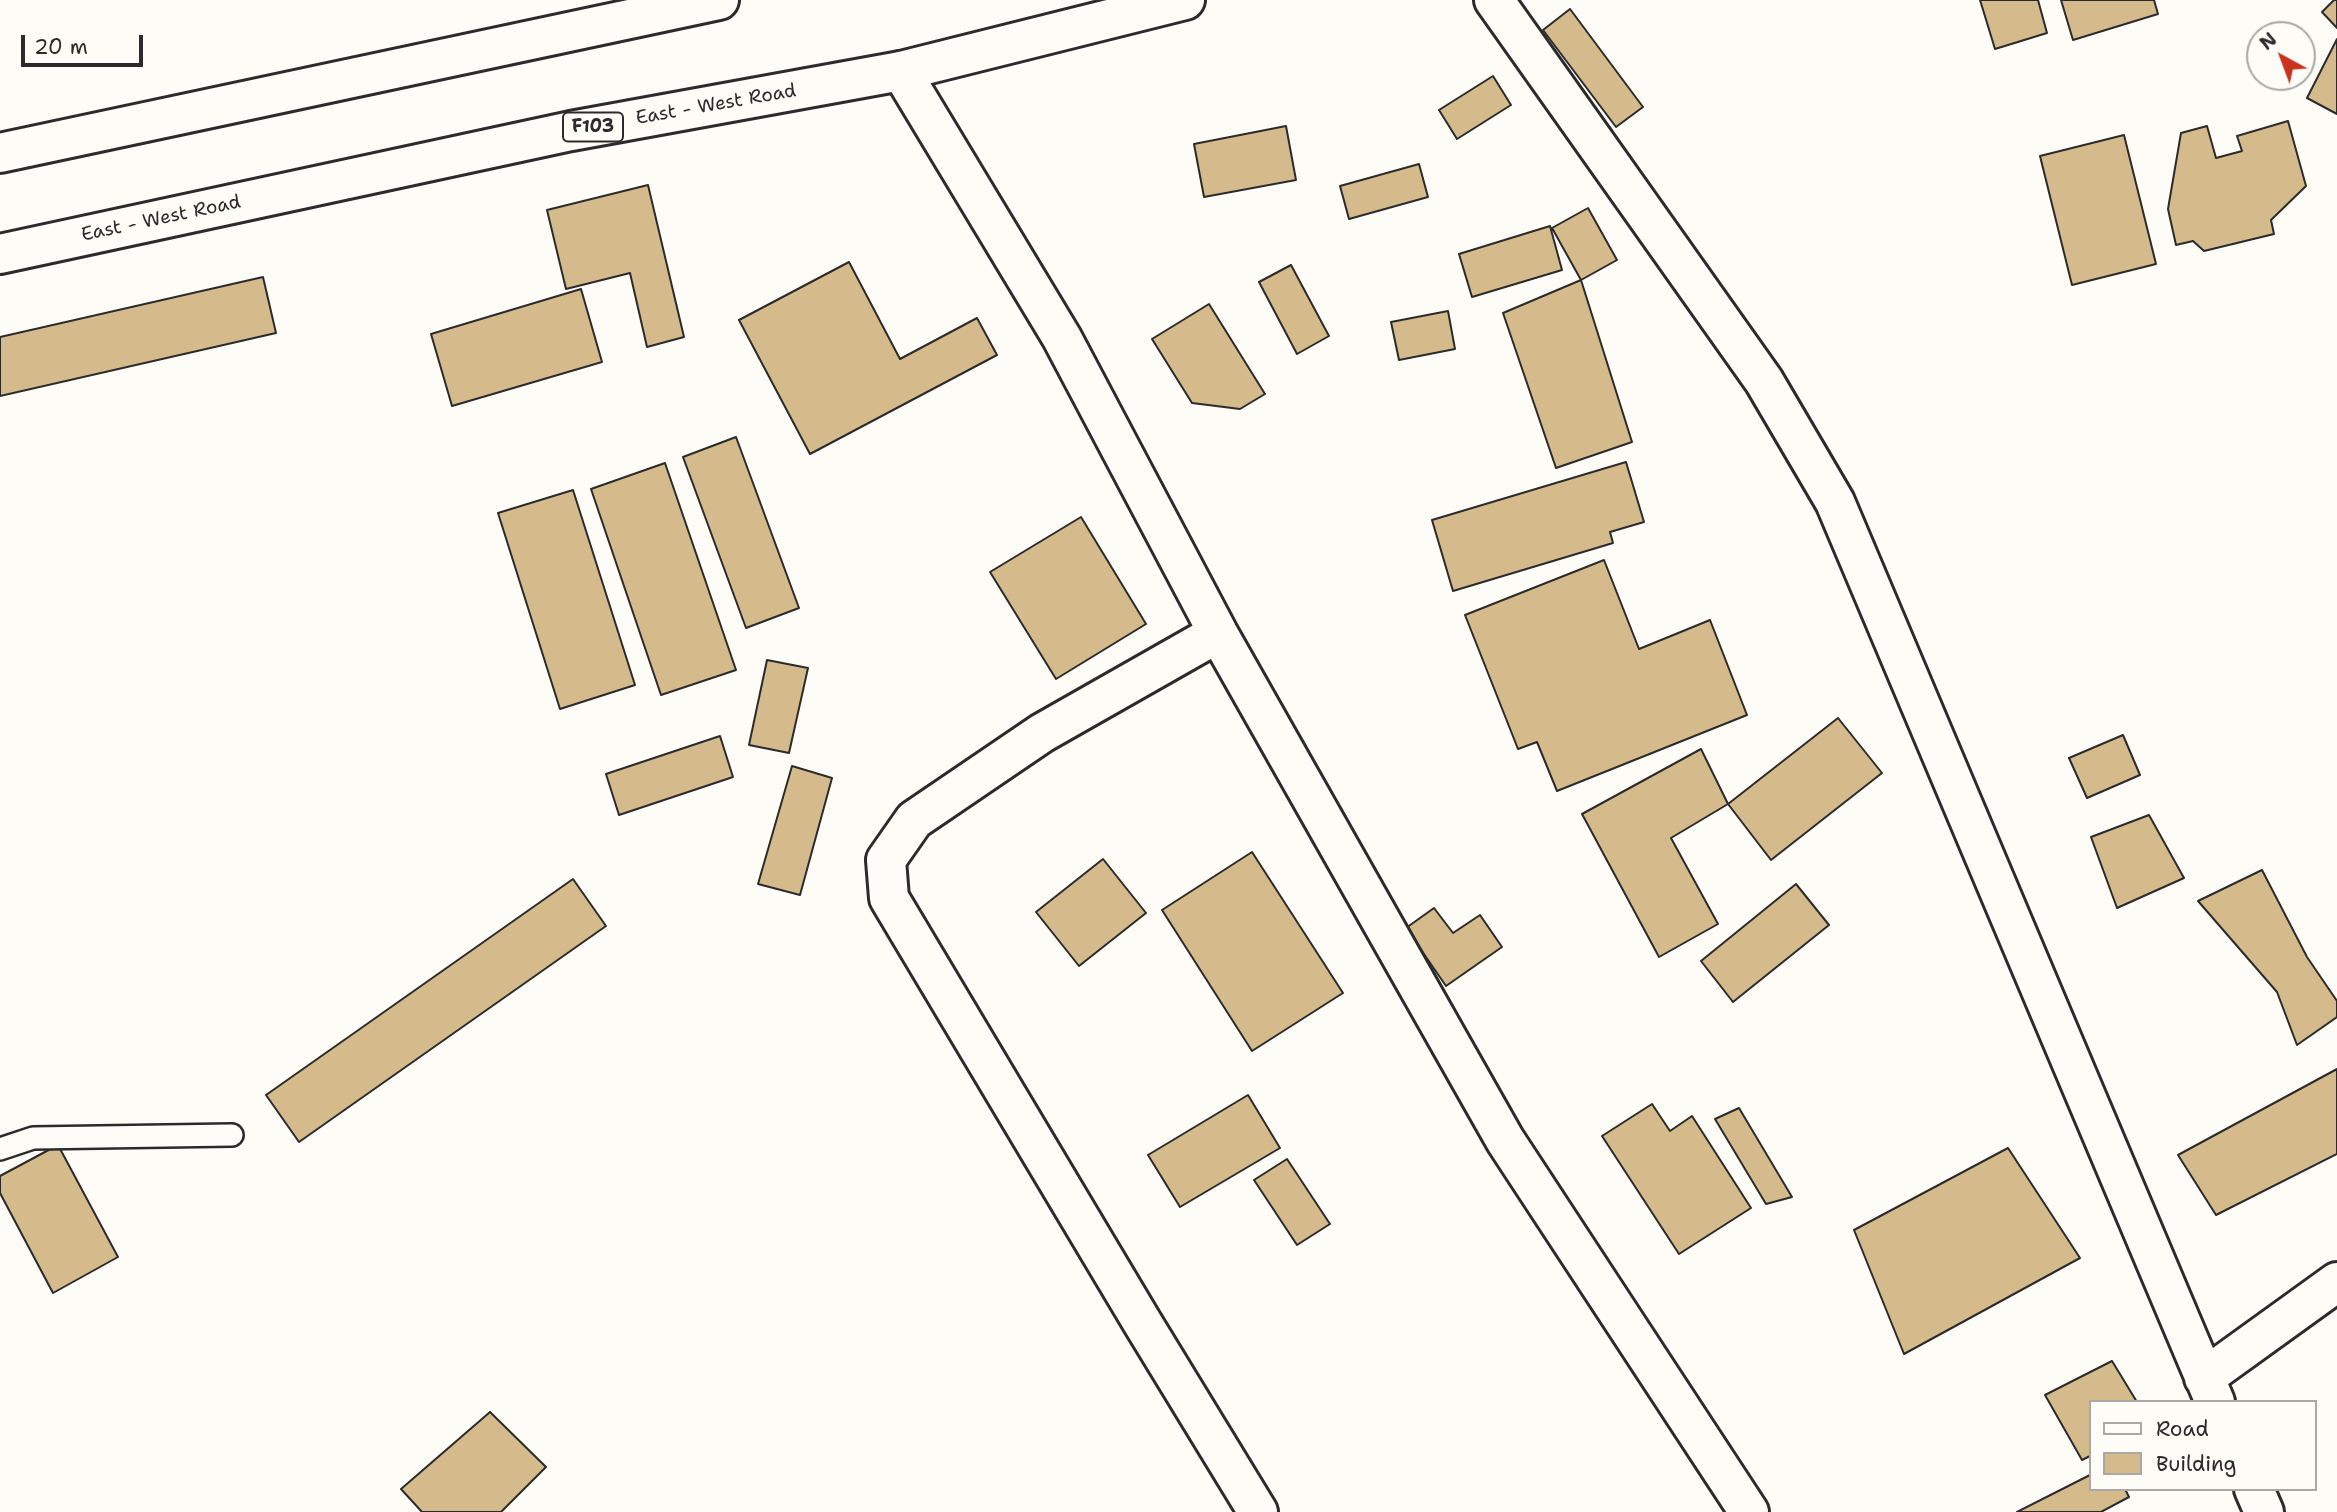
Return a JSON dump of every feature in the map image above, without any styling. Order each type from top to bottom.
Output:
[{"type":"street","points":[[0,153],[719,0]]},
{"type":"street","name":"East - West Road","points":[[0,254],[571,131],[901,71],[1185,0]]},
{"type":"street","points":[[1494,0],[1764,381],[1835,502],[2209,1390],[2337,1282]]},
{"type":"street","points":[[901,71],[1062,338],[1218,633],[1505,1140],[1749,1512]]},
{"type":"street","points":[[1218,633],[1042,733],[924,813],[914,820],[886,860],[890,898],[1258,1512]]},
{"type":"street","points":[[2255,1491],[2264,1512]]},
{"type":"lane","points":[[0,1149],[33,1138],[232,1135]]},
{"type":"building","points":[[1980,0],[2038,0],[2047,33],[1995,49]]},
{"type":"building","points":[[2061,0],[2154,0],[2158,14],[2073,40]]},
{"type":"building","points":[[2337,0],[2337,28],[2322,12]]},
{"type":"building","points":[[1570,9],[1643,107],[1616,127],[1543,30]]},
{"type":"building","points":[[2337,39],[2337,114],[2307,98],[2311,91],[2316,91],[2316,80]]},
{"type":"building","points":[[1493,76],[1511,105],[1457,139],[1439,110]]},
{"type":"building","points":[[2288,121],[2306,186],[2271,220],[2274,234],[2204,251],[2193,241],[2176,245],[2168,209],[2181,133],[2207,126],[2216,158],[2242,151],[2237,136]]},
{"type":"building","points":[[1286,126],[1296,180],[1204,197],[1194,144]]},
{"type":"building","points":[[2124,135],[2156,264],[2072,285],[2040,156]]},
{"type":"building","points":[[1419,164],[1428,197],[1349,219],[1340,186]]},
{"type":"building","points":[[648,185],[684,337],[647,347],[630,273],[566,289],[547,210]]},
{"type":"building","points":[[1588,208],[1617,260],[1581,280],[1552,228]]},
{"type":"building","points":[[1550,226],[1562,270],[1472,297],[1459,254]]},
{"type":"building","points":[[849,262],[900,359],[977,318],[997,355],[810,454],[739,320]]},
{"type":"building","points":[[1291,265],[1329,336],[1297,354],[1259,282]]},
{"type":"building","points":[[263,277],[276,333],[0,396],[0,337]]},
{"type":"building","points":[[1581,280],[1632,442],[1556,468],[1503,313]]},
{"type":"building","points":[[581,289],[602,362],[452,406],[431,334]]},
{"type":"building","points":[[1209,304],[1265,394],[1240,409],[1192,403],[1152,339]]},
{"type":"building","points":[[1448,311],[1455,349],[1399,360],[1391,322]]},
{"type":"building","points":[[736,437],[799,608],[746,628],[683,457]]},
{"type":"building","points":[[1626,462],[1644,522],[1610,532],[1613,543],[1453,591],[1432,520]]},
{"type":"building","points":[[665,463],[736,670],[661,695],[591,489]]},
{"type":"building","points":[[573,490],[635,685],[560,709],[498,513]]},
{"type":"building","points":[[1081,517],[1146,624],[1056,679],[990,572]]},
{"type":"building","points":[[1604,560],[1639,649],[1710,620],[1747,715],[1557,791],[1537,742],[1518,749],[1465,615]]},
{"type":"building","points":[[767,660],[808,668],[789,753],[749,745]]},
{"type":"building","points":[[1838,718],[1882,773],[1771,860],[1728,804]]},
{"type":"building","points":[[2123,735],[2140,775],[2087,798],[2069,758]]},
{"type":"building","points":[[720,736],[733,777],[619,815],[606,774]]},
{"type":"building","points":[[1701,749],[1728,804],[1671,838],[1718,924],[1659,957],[1582,814]]},
{"type":"building","points":[[792,766],[832,778],[800,895],[758,884]]},
{"type":"building","points":[[2149,815],[2184,878],[2117,908],[2091,837]]},
{"type":"building","points":[[1252,852],[1343,993],[1252,1051],[1162,910]]},
{"type":"building","points":[[1103,859],[1146,913],[1079,966],[1036,912]]},
{"type":"building","points":[[2262,870],[2307,957],[2337,1001],[2337,1017],[2297,1045],[2277,992],[2198,901]]},
{"type":"building","points":[[573,879],[606,926],[299,1142],[266,1095]]},
{"type":"building","points":[[1796,884],[1829,925],[1733,1002],[1701,961]]},
{"type":"building","points":[[1434,908],[1453,933],[1480,915],[1502,947],[1446,986],[1406,928]]},
{"type":"building","points":[[2337,1069],[2337,1154],[2216,1215],[2178,1155]]},
{"type":"building","points":[[1248,1095],[1280,1148],[1180,1207],[1148,1155]]},
{"type":"building","points":[[1652,1104],[1670,1131],[1692,1116],[1751,1208],[1679,1254],[1602,1136]]},
{"type":"building","points":[[1739,1108],[1792,1197],[1766,1204],[1715,1119]]},
{"type":"building","points":[[58,1145],[118,1257],[53,1293],[0,1193],[0,1176]]},
{"type":"building","points":[[2008,1148],[2080,1258],[1904,1354],[1854,1230]]},
{"type":"building","points":[[1287,1159],[1330,1224],[1297,1245],[1254,1180]]},
{"type":"building","points":[[2112,1361],[2136,1400],[2088,1400],[2088,1457],[2082,1460],[2045,1395]]},
{"type":"building","points":[[490,1412],[546,1467],[501,1512],[422,1512],[401,1489]]},
{"type":"building","points":[[2088,1476],[2088,1491],[2126,1491],[2129,1497],[2101,1512],[2017,1512]]}]
